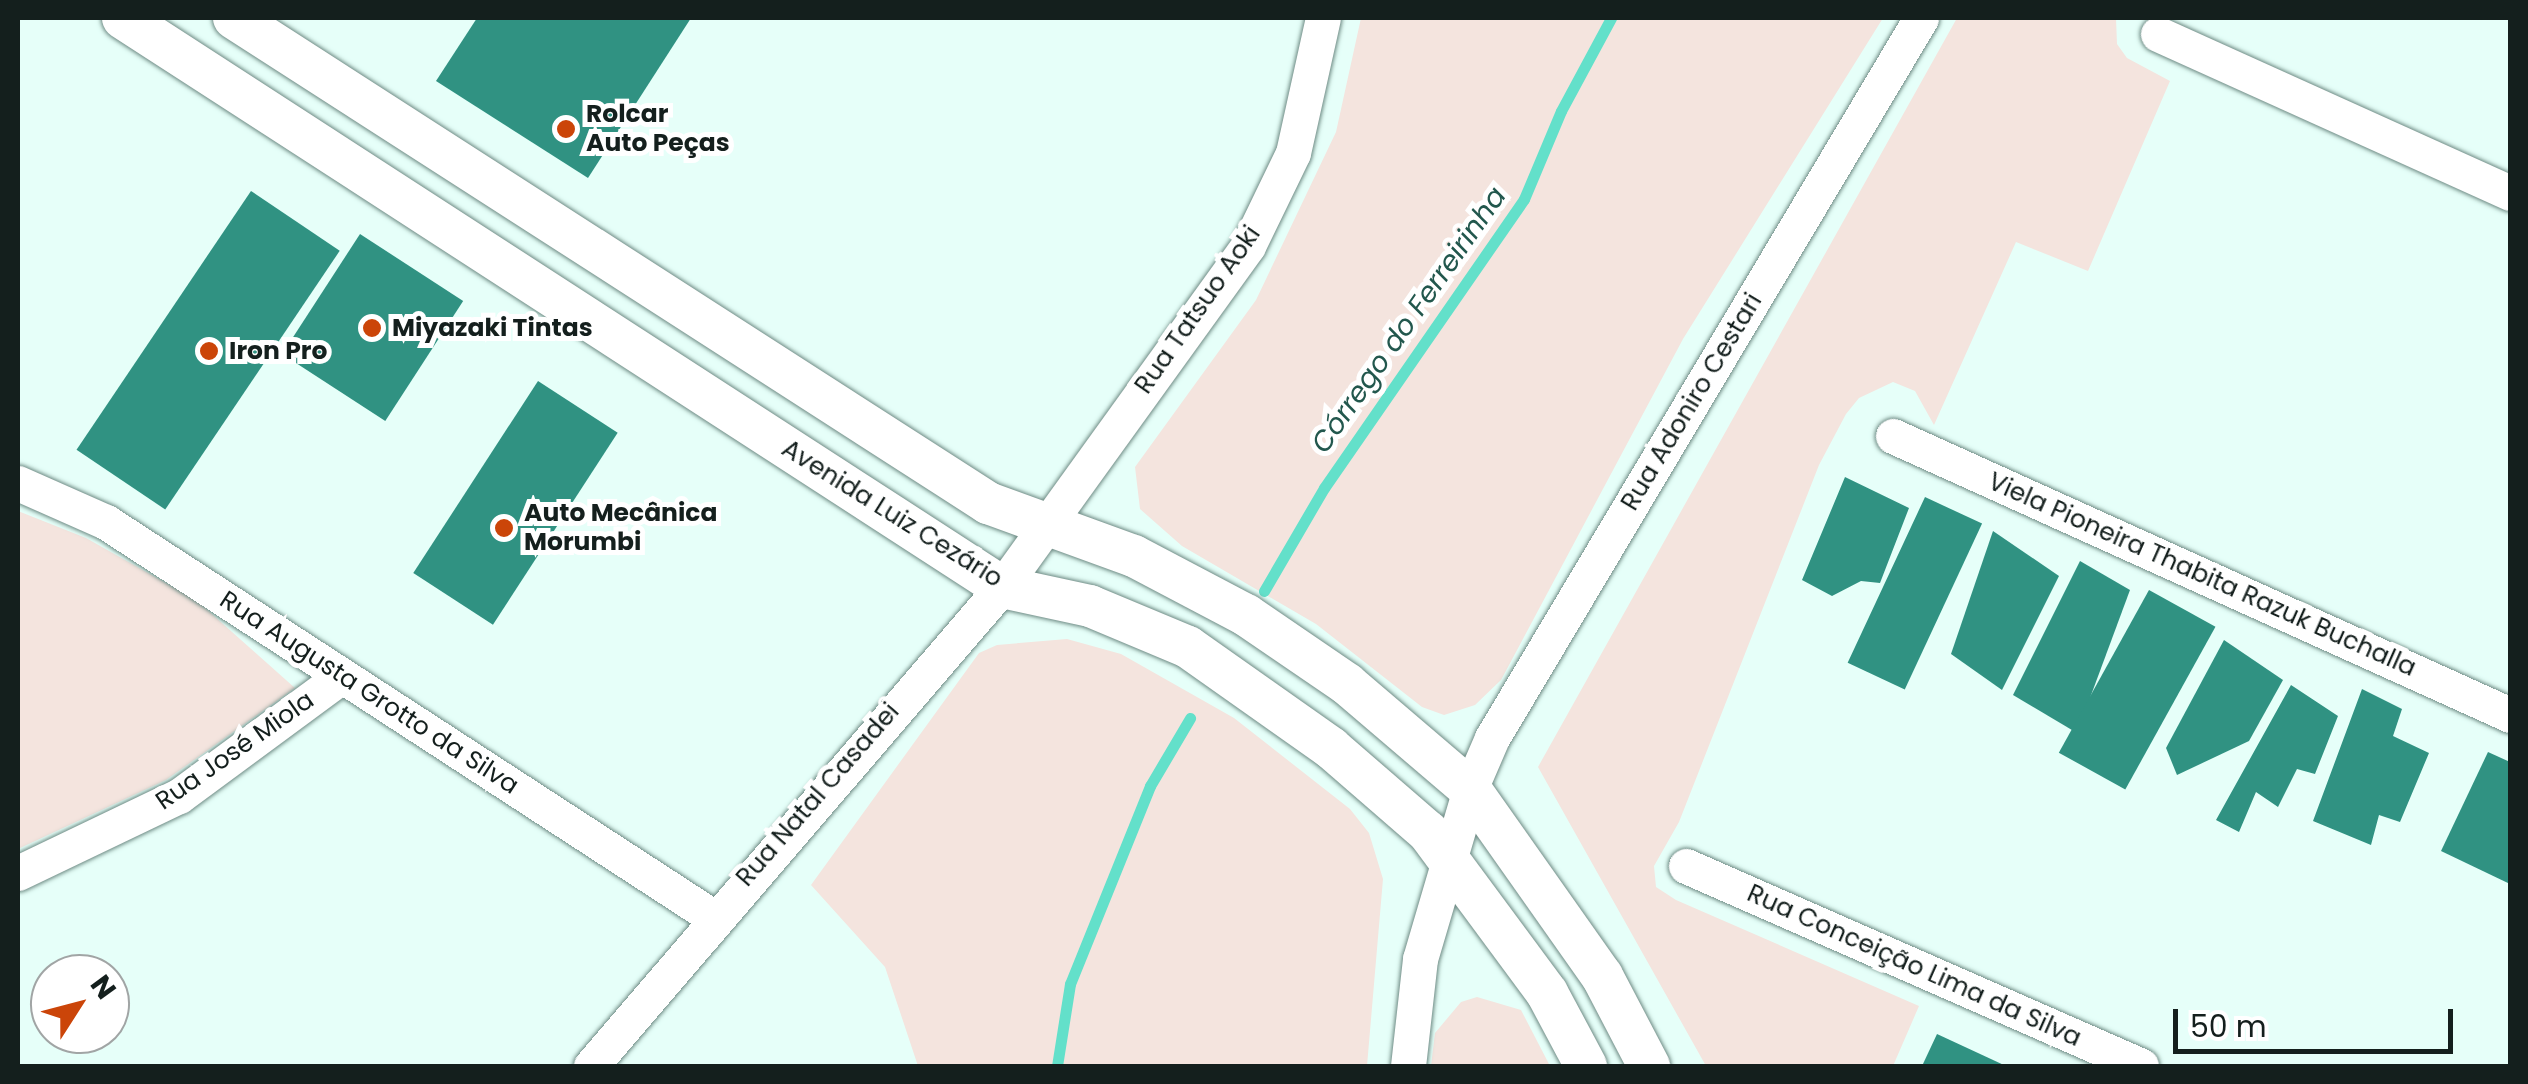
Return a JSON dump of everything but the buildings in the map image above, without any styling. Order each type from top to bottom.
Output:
[{"type":"street","name":"Avenida Luiz Cezário","points":[[123,18],[1002,587],[1090,606],[1188,647],[1331,748],[1428,832],[1548,994],[1586,1066]]},
{"type":"street","points":[[234,18],[988,503],[1134,556],[1246,615],[1348,684],[1470,789],[1602,976],[1650,1066]]},
{"type":"street","name":"Rua Tatsuo Aoki","points":[[1045,524],[1248,246],[1293,153],[1322,18]]},
{"type":"street","name":"Rua Adoniro Cestari","points":[[1408,1066],[1420,959],[1470,789],[1492,738],[1921,18]]},
{"type":"street","points":[[2158,34],[2510,193]]},
{"type":"street","name":"Viela Pioneira Thabita Razuk Buchalla","points":[[1893,436],[2510,715]]},
{"type":"street","name":"Rua Augusta Grotto da Silva","points":[[18,483],[106,522],[713,917]]},
{"type":"street","name":"Rua Natal Casadei","points":[[591,1066],[664,986],[713,917],[1002,587],[1045,524]]},
{"type":"street","name":"Rua José Miola","points":[[18,873],[179,796],[342,676]]},
{"type":"street","name":"Rua Conceição Lima da Silva","points":[[1686,866],[2142,1066]]},
{"type":"shaded area","points":[[1361,18],[1883,18],[1683,339],[1501,680],[1475,705],[1444,715],[1422,707],[1316,624],[1182,546],[1140,509],[1135,467],[1256,300],[1336,132]]},
{"type":"shaded area","points":[[1957,18],[2116,18],[2117,44],[2127,58],[2170,81],[2088,271],[2016,242],[1934,425],[1915,391],[1893,382],[1859,398],[1846,414],[1819,465],[1679,822],[1654,866],[1656,887],[1676,900],[1919,1006],[1893,1066],[1706,1066],[1538,767]]},
{"type":"shaded area","points":[[18,511],[86,538],[196,600],[295,688],[166,780],[18,849]]},
{"type":"shaded area","points":[[1067,639],[1121,654],[1234,718],[1350,809],[1369,833],[1383,879],[1367,1066],[918,1066],[885,967],[811,885],[979,653],[997,645]]},
{"type":"shaded area","points":[[1477,997],[1521,1010],[1550,1066],[1431,1066],[1435,1033],[1461,1002]]},
{"type":"waterway","name":"Córrego do Ferreirinha","points":[[1264,591],[1324,488],[1524,199],[1561,111],[1611,18]]},
{"type":"waterway","name":"Córrego do Ferreirinha","points":[[1057,1066],[1070,984],[1150,786],[1190,718]]},
{"type":"place","name":"Rolcar Auto Peças","points":[[566,129]]},
{"type":"place","name":"Miyazaki Tintas","points":[[372,328]]},
{"type":"place","name":"Iron Pro","points":[[209,351]]},
{"type":"place","name":"Auto Mecânica Morumbi","points":[[504,528]]}]
